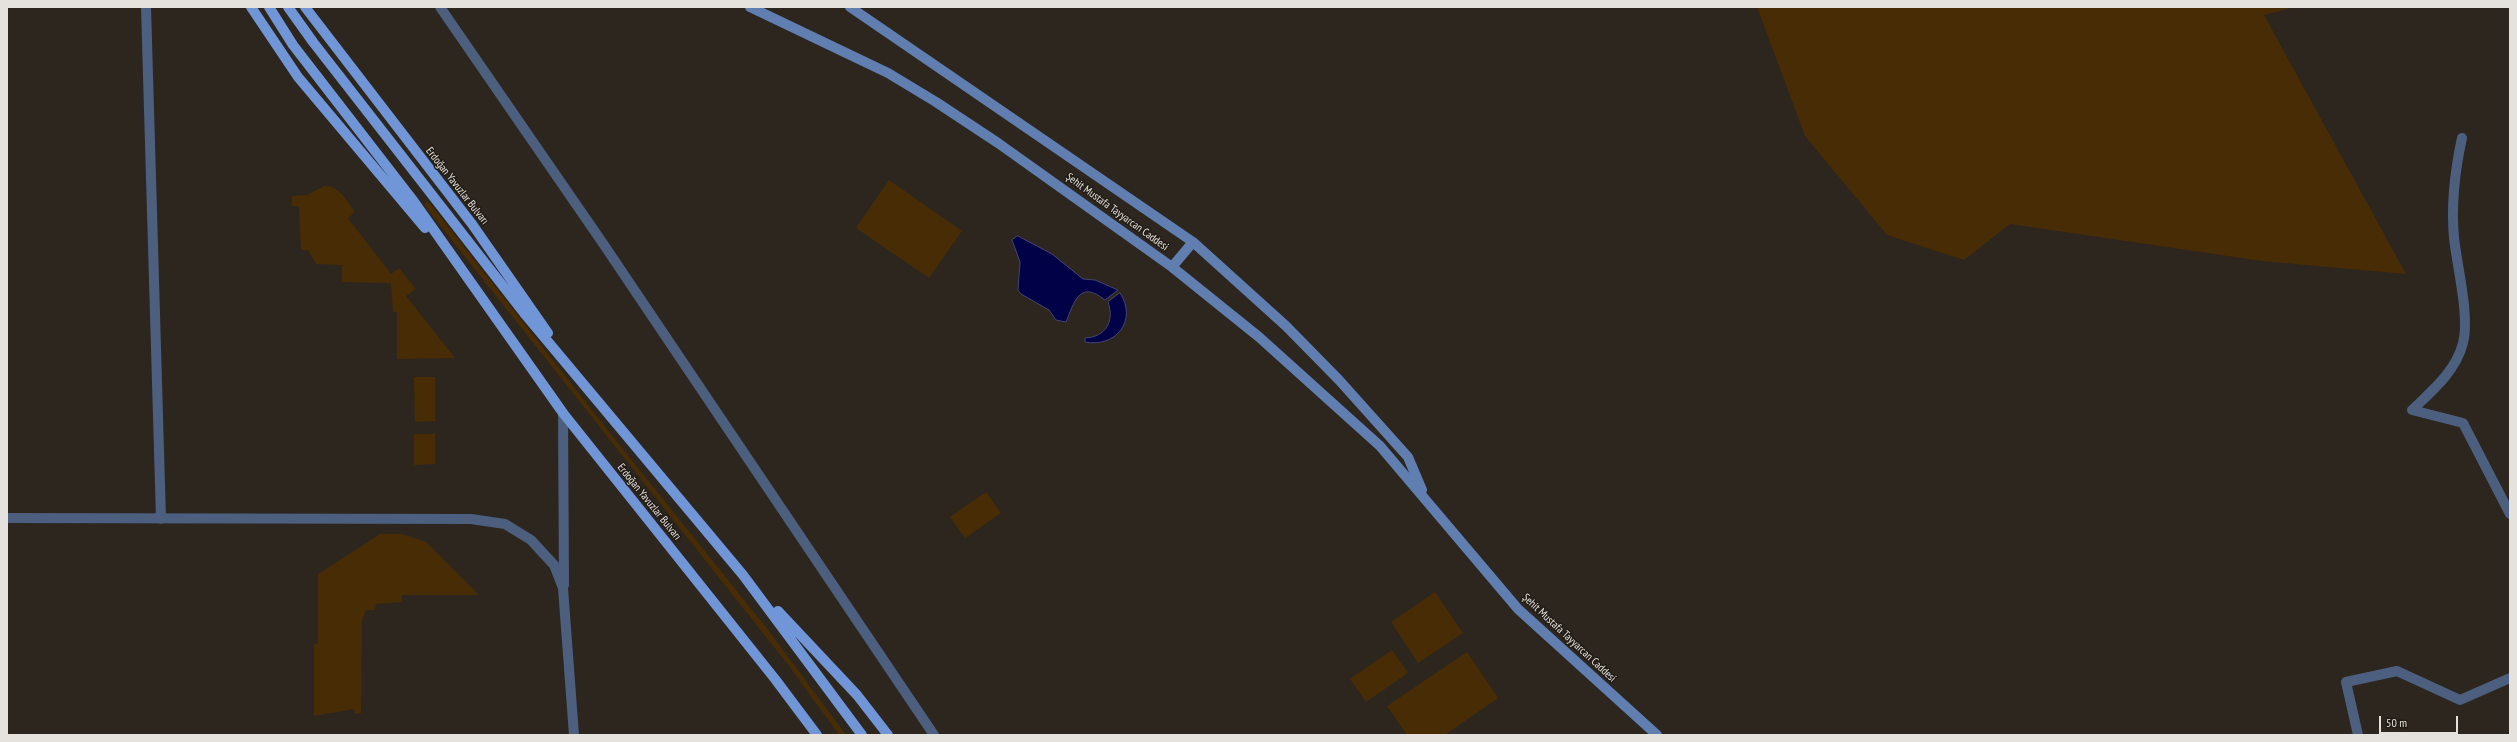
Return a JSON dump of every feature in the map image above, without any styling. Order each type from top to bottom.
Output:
[{"type":"main road","points":[[248,7],[257,18]]},
{"type":"main road","name":"Erdoğan Yavuzlar Bulvarı","points":[[251,7],[298,77],[468,279]]},
{"type":"main road","name":"Erdoğan Yavuzlar Bulvarı","points":[[269,7],[293,45],[412,199],[563,413],[775,679],[817,735]]},
{"type":"main road","name":"Erdoğan Yavuzlar Bulvarı","points":[[288,7],[519,307],[743,575],[862,735]]},
{"type":"main road","name":"Erdoğan Yavuzlar Bulvarı","points":[[305,7],[472,224],[584,384]]},
{"type":"main road","name":"Şehit Mustafa Tayyarcan Caddesi","points":[[750,7],[888,73],[936,102],[1005,147],[1172,267],[1258,337],[1380,446],[1518,609],[1656,735]]},
{"type":"main road","name":"Şehit Mustafa Tayyarcan Caddesi","points":[[850,7],[1193,242],[1319,358],[1394,439],[1408,457],[1425,498]]},
{"type":"main road","points":[[1172,267],[1193,242]]},
{"type":"main road","points":[[743,575],[857,695],[888,735]]},
{"type":"street","points":[[146,7],[161,519]]},
{"type":"street","points":[[440,7],[602,242],[934,735]]},
{"type":"street","points":[[2462,138],[2455,170],[2454,236],[2464,313],[2463,343],[2454,365],[2435,388],[2412,410],[2463,423],[2510,514]]},
{"type":"street","points":[[563,413],[564,588],[574,735]]},
{"type":"street","points":[[7,518],[471,519],[505,524],[531,540],[554,565],[564,588]]},
{"type":"street","points":[[2358,735],[2346,682],[2397,672],[2460,700],[2510,678]]},
{"type":"shaded area","points":[[1757,7],[2295,7],[2264,15],[2406,274],[2262,261],[2010,224],[1964,260],[1887,235],[1805,136]]},
{"type":"shaded area","points":[[889,180],[962,231],[929,278],[856,228]]},
{"type":"shaded area","points":[[324,186],[334,188],[346,199],[355,212],[348,218],[391,274],[399,268],[416,289],[406,296],[455,358],[397,359],[397,312],[393,312],[391,283],[342,282],[342,265],[316,264],[308,250],[301,250],[299,206],[292,206],[292,196],[307,195]]},
{"type":"shaded area","points":[[428,201],[610,433],[769,631],[846,735],[839,735],[789,666],[424,205]]},
{"type":"shaded area","points":[[1018,236],[1052,254],[1083,279],[1095,280],[1118,290],[1105,300],[1096,294],[1089,292],[1083,293],[1075,301],[1066,322],[1056,320],[1049,310],[1021,294],[1018,290],[1020,262],[1012,240]]},
{"type":"shaded area","points":[[1120,293],[1125,303],[1126,313],[1125,322],[1121,330],[1106,341],[1096,343],[1085,342],[1085,338],[1098,335],[1107,327],[1110,316],[1108,302]]},
{"type":"shaded area","points":[[414,377],[435,377],[435,421],[415,422]]},
{"type":"shaded area","points":[[414,434],[435,434],[435,464],[414,465]]},
{"type":"shaded area","points":[[986,492],[1001,513],[965,538],[950,517]]},
{"type":"shaded area","points":[[380,534],[402,534],[426,542],[479,595],[402,595],[402,602],[376,604],[375,610],[366,610],[362,620],[361,713],[355,714],[354,709],[314,716],[314,644],[318,644],[318,574]]},
{"type":"shaded area","points":[[1435,592],[1463,633],[1418,663],[1391,622]]},
{"type":"shaded area","points":[[1392,650],[1408,673],[1366,702],[1350,679]]},
{"type":"shaded area","points":[[1467,652],[1498,698],[1445,735],[1407,735],[1387,706]]}]
